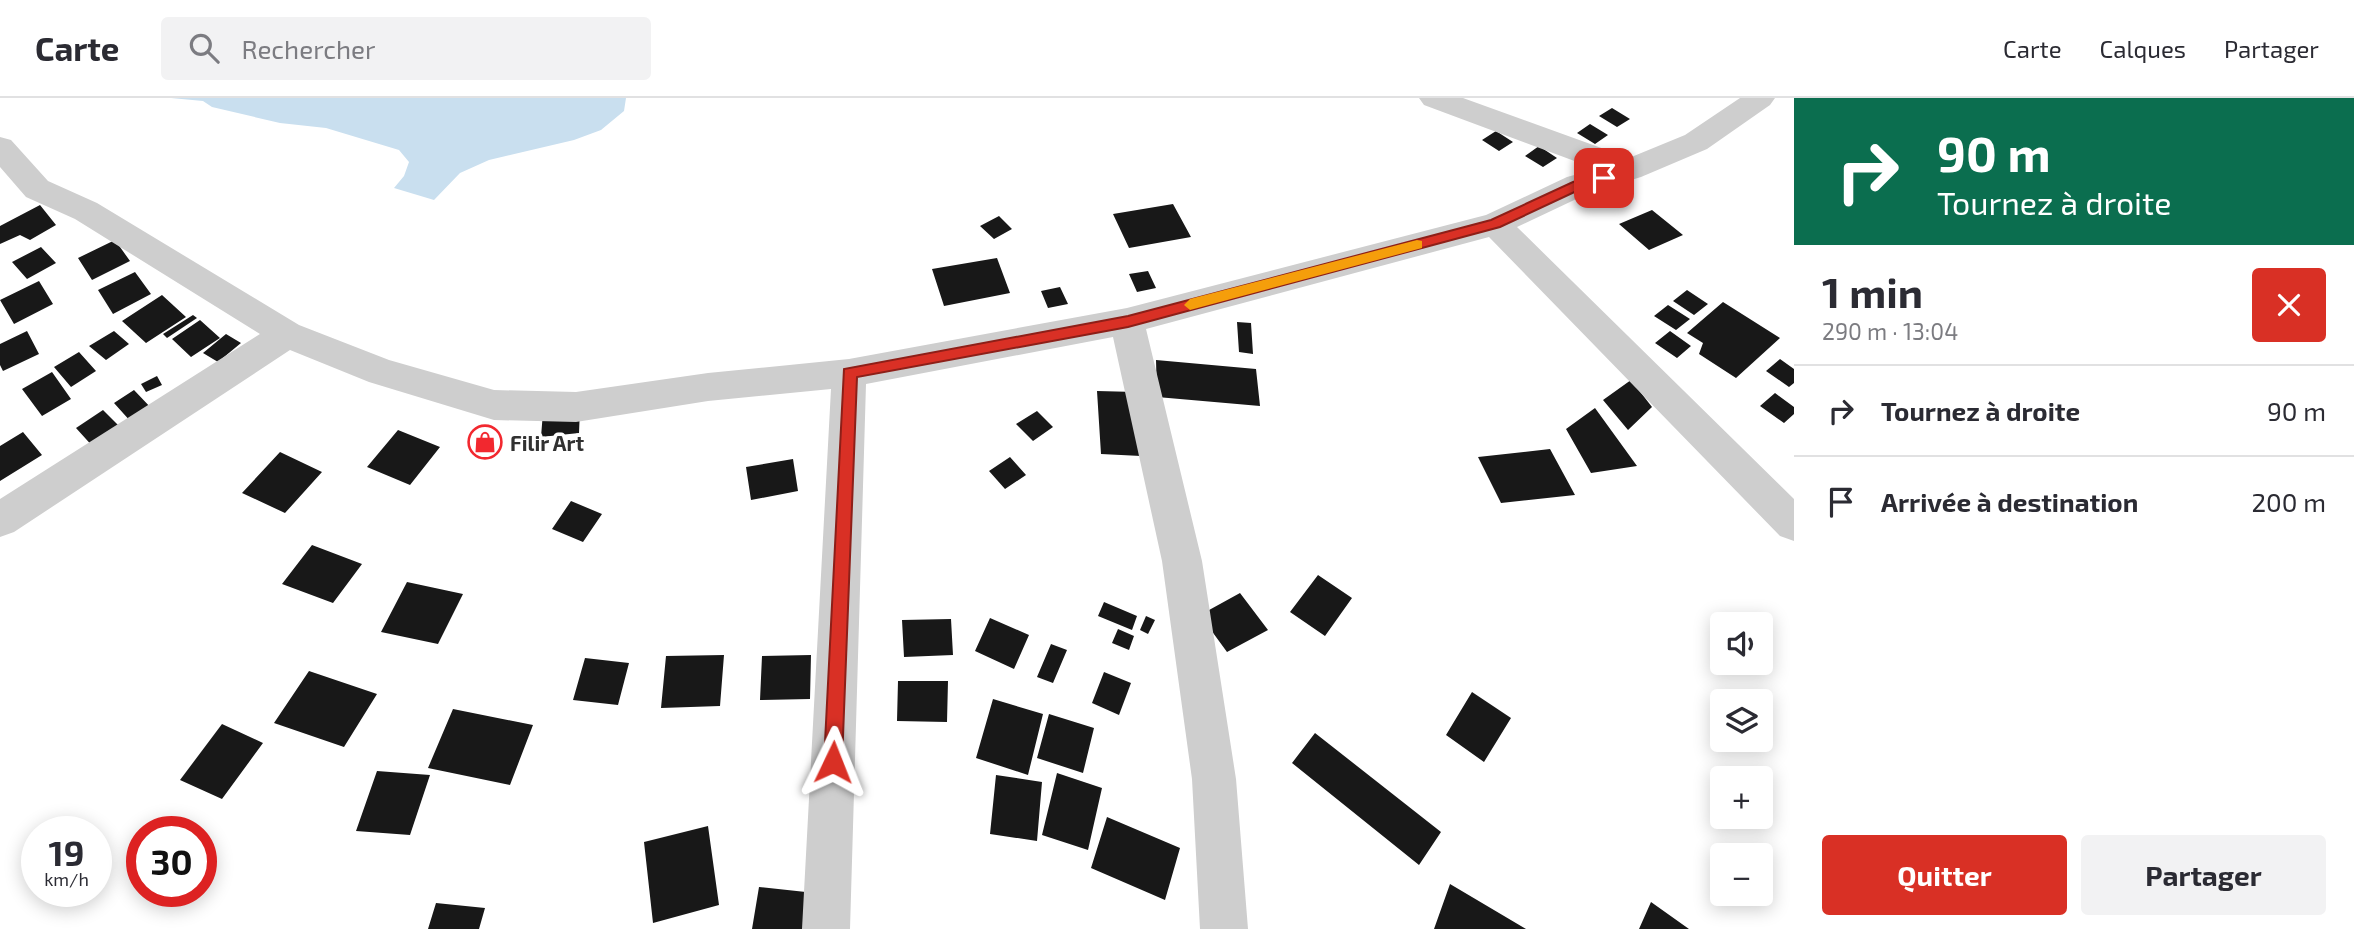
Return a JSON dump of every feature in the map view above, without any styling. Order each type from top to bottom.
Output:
[{"type":"street","points":[[1434,98],[1630,170]]},
{"type":"street","points":[[0,184],[37,189],[86,211],[287,334],[381,372],[494,405],[576,407],[708,387],[849,373],[1128,321],[1495,224],[1578,185],[1630,170],[1696,142],[1760,98]]},
{"type":"street","points":[[0,147],[37,189]]},
{"type":"street","points":[[1495,224],[1794,524]]},
{"type":"street","points":[[1128,321],[1182,561],[1214,779],[1224,929]]},
{"type":"street","points":[[0,520],[287,334]]},
{"type":"street","points":[[827,929],[849,373]]},
{"type":"water","points":[[171,98],[626,98],[624,111],[601,130],[574,140],[489,160],[460,173],[434,200],[394,188],[404,176],[409,162],[399,150],[326,128],[280,123],[212,107],[203,101]]},
{"type":"building","points":[[1612,108],[1630,119],[1617,127],[1599,116]]},
{"type":"building","points":[[1590,124],[1608,135],[1595,144],[1577,133]]},
{"type":"building","points":[[1496,131],[1513,142],[1499,151],[1482,140]]},
{"type":"building","points":[[1539,146],[1557,158],[1543,167],[1525,156]]},
{"type":"building","points":[[1173,204],[1191,237],[1129,248],[1113,214]]},
{"type":"building","points":[[40,205],[56,225],[30,240],[20,235],[0,244],[0,226]]},
{"type":"building","points":[[1652,210],[1683,235],[1649,250],[1619,224]]},
{"type":"building","points":[[999,216],[1012,229],[994,239],[980,226]]},
{"type":"building","points":[[115,240],[130,261],[92,280],[78,258]]},
{"type":"building","points":[[41,247],[56,263],[27,279],[12,262]]},
{"type":"building","points":[[997,258],[1010,293],[944,306],[932,269]]},
{"type":"building","points":[[1148,271],[1156,288],[1137,292],[1129,274]]},
{"type":"building","points":[[135,272],[151,294],[113,314],[98,290]]},
{"type":"building","points":[[39,281],[53,304],[14,324],[0,300]]},
{"type":"building","points":[[1060,287],[1068,304],[1048,308],[1041,291]]},
{"type":"building","points":[[1687,290],[1708,304],[1694,315],[1673,301]]},
{"type":"building","points":[[162,295],[186,317],[146,343],[122,321]]},
{"type":"building","points":[[1723,302],[1780,338],[1736,378],[1699,354],[1703,343],[1687,333]]},
{"type":"building","points":[[1668,305],[1690,319],[1676,330],[1654,316]]},
{"type":"building","points":[[193,315],[197,318],[167,338],[163,334]]},
{"type":"building","points":[[200,320],[220,338],[191,357],[172,339]]},
{"type":"building","points":[[1237,322],[1251,323],[1253,354],[1239,352]]},
{"type":"building","points":[[27,331],[39,354],[3,371],[0,365],[0,344]]},
{"type":"building","points":[[114,331],[129,344],[106,360],[89,346]]},
{"type":"building","points":[[1670,331],[1691,346],[1677,358],[1655,343]]},
{"type":"building","points":[[226,334],[241,343],[218,362],[203,353]]},
{"type":"building","points":[[79,352],[96,371],[71,387],[54,367]]},
{"type":"building","points":[[1780,359],[1794,369],[1794,383],[1789,387],[1766,371]]},
{"type":"building","points":[[1156,360],[1256,369],[1260,406],[1157,397]]},
{"type":"building","points":[[52,372],[71,399],[42,416],[22,389]]},
{"type":"building","points":[[157,376],[162,385],[146,392],[141,384]]},
{"type":"building","points":[[1631,380],[1652,407],[1628,430],[1603,400]]},
{"type":"building","points":[[134,390],[153,410],[132,423],[114,403]]},
{"type":"building","points":[[1097,391],[1136,392],[1141,456],[1101,454]]},
{"type":"building","points":[[1775,393],[1794,407],[1794,414],[1784,423],[1760,406]]},
{"type":"building","points":[[580,408],[579,433],[541,437],[543,412]]},
{"type":"building","points":[[1595,408],[1637,466],[1591,473],[1566,429]]},
{"type":"building","points":[[103,410],[123,430],[95,449],[76,428]]},
{"type":"building","points":[[1037,411],[1053,427],[1033,441],[1016,424]]},
{"type":"building","points":[[398,430],[440,447],[410,485],[367,467]]},
{"type":"building","points":[[23,432],[42,455],[0,481],[0,446]]},
{"type":"building","points":[[1550,449],[1575,495],[1501,503],[1478,457]]},
{"type":"building","points":[[280,452],[322,472],[285,513],[242,493]]},
{"type":"building","points":[[1010,457],[1026,475],[1005,489],[989,471]]},
{"type":"building","points":[[793,459],[798,491],[751,500],[746,467]]},
{"type":"building","points":[[571,501],[602,514],[583,542],[552,529]]},
{"type":"building","points":[[312,545],[362,564],[333,603],[282,584]]},
{"type":"building","points":[[1318,575],[1352,598],[1325,636],[1290,612]]},
{"type":"building","points":[[407,582],[463,594],[438,644],[381,632]]},
{"type":"building","points":[[1240,593],[1268,630],[1227,652],[1200,615]]},
{"type":"building","points":[[1104,602],[1137,616],[1132,630],[1098,616]]},
{"type":"building","points":[[1146,616],[1155,620],[1148,634],[1140,630]]},
{"type":"building","points":[[990,618],[1029,635],[1014,669],[975,651]]},
{"type":"building","points":[[951,619],[953,655],[904,657],[902,620]]},
{"type":"building","points":[[1118,629],[1134,636],[1129,650],[1112,643]]},
{"type":"building","points":[[1051,644],[1067,650],[1053,683],[1037,677]]},
{"type":"building","points":[[724,655],[720,706],[661,708],[666,656]]},
{"type":"building","points":[[811,655],[810,699],[760,700],[762,656]]},
{"type":"building","points":[[585,658],[629,663],[618,705],[573,700]]},
{"type":"building","points":[[309,671],[377,694],[344,747],[274,723]]},
{"type":"building","points":[[1104,672],[1131,683],[1119,715],[1092,703]]},
{"type":"building","points":[[898,681],[948,681],[947,722],[897,721]]},
{"type":"building","points":[[1472,692],[1511,718],[1484,762],[1446,735]]},
{"type":"building","points":[[993,699],[1043,714],[1028,775],[976,758]]},
{"type":"building","points":[[453,709],[533,725],[510,785],[428,768]]},
{"type":"building","points":[[1049,714],[1094,728],[1083,773],[1037,758]]},
{"type":"building","points":[[222,724],[263,743],[222,799],[180,780]]},
{"type":"building","points":[[1315,733],[1441,832],[1419,865],[1292,763]]},
{"type":"building","points":[[377,771],[430,775],[410,835],[356,831]]},
{"type":"building","points":[[1057,773],[1102,788],[1088,850],[1042,835]]},
{"type":"building","points":[[996,775],[1042,782],[1037,841],[990,834]]},
{"type":"building","points":[[1107,817],[1180,848],[1165,900],[1091,868]]},
{"type":"building","points":[[708,826],[719,905],[653,923],[644,842]]},
{"type":"building","points":[[1450,884],[1526,929],[1434,929]]},
{"type":"building","points":[[759,887],[815,893],[810,929],[752,929]]},
{"type":"building","points":[[1651,902],[1689,929],[1639,929]]},
{"type":"building","points":[[436,903],[485,908],[479,929],[428,929]]},
{"type":"slow traffic","points":[[1190,305],[1417,245]]},
{"type":"place","name":"Filir Art","points":[[485,442]]},
{"type":"route","points":[[833,762],[849,373],[1128,321],[1495,224],[1578,185],[1604,178]]}]
